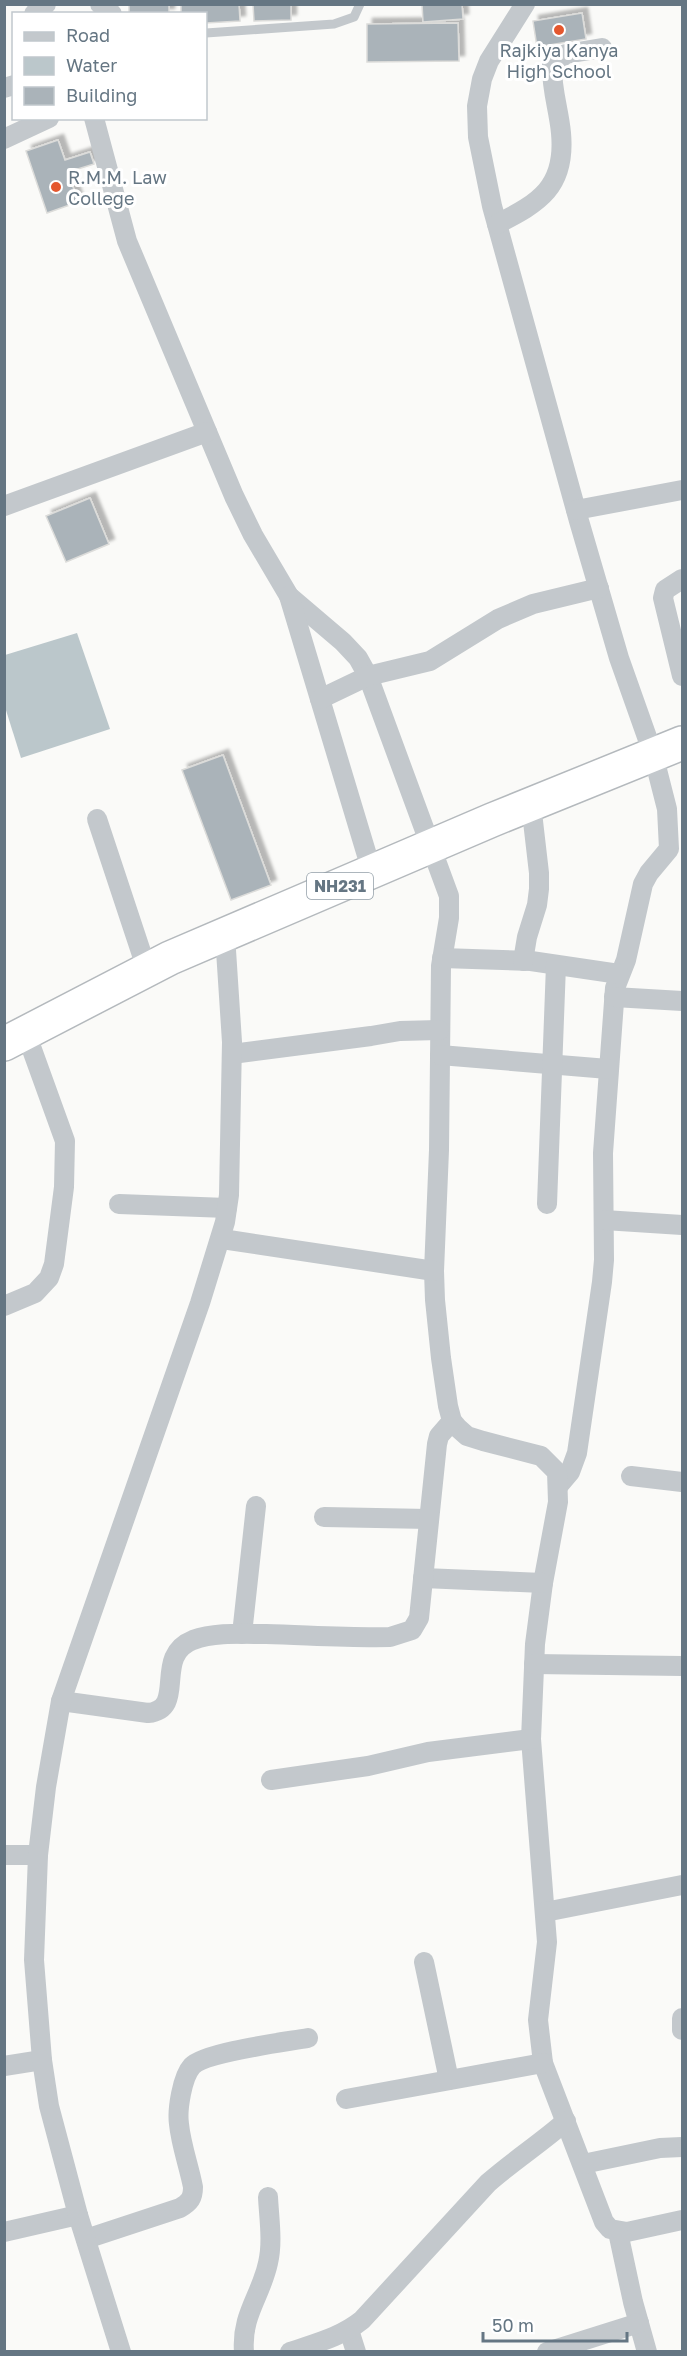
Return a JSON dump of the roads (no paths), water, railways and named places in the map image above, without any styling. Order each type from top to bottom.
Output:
[{"type":"highway","name":"NH231","points":[[15,1039],[147,970],[225,935],[431,846],[668,748]]},
{"type":"street","points":[[525,4],[489,61],[482,79],[477,106],[478,137],[497,224],[619,658],[668,748],[669,849],[643,884],[626,960],[619,974],[614,997],[603,1153],[602,1282],[576,1453],[570,1472],[559,1485]]},
{"type":"street","points":[[497,224],[527,209],[554,183],[558,172],[561,134],[551,79],[552,64],[566,54],[602,48]]},
{"type":"street","points":[[4,139],[45,120]]},
{"type":"street","points":[[95,120],[127,241],[253,535],[289,596],[372,872]]},
{"type":"street","points":[[4,506],[207,432]]},
{"type":"street","points":[[576,510],[682,490]]},
{"type":"street","points":[[682,579],[665,590],[663,598],[682,676]]},
{"type":"street","points":[[320,699],[368,676],[430,661],[498,620],[533,604],[599,588]]},
{"type":"street","points":[[289,596],[343,642],[358,658],[368,676],[449,896],[449,918],[442,958],[439,1030],[439,1150],[434,1271],[441,1358],[452,1421],[467,1436],[541,1456],[557,1472],[558,1502],[543,1583],[534,1664],[531,1739],[547,1942],[538,2020],[543,2063],[604,2222],[610,2229],[627,2232],[682,2220]]},
{"type":"street","points":[[524,962],[527,937],[537,906],[540,873],[531,804]]},
{"type":"street","points":[[97,819],[147,970]]},
{"type":"street","points":[[121,2352],[78,2215],[49,2106],[42,2060],[34,1960],[38,1855],[46,1787],[61,1701],[222,1239],[227,1208],[232,1054],[225,935]]},
{"type":"street","points":[[442,958],[556,964],[619,974]]},
{"type":"street","points":[[548,1204],[556,964]]},
{"type":"street","points":[[614,997],[682,1001]]},
{"type":"street","points":[[232,1054],[371,1036],[393,1031],[439,1030]]},
{"type":"street","points":[[4,1306],[35,1293],[49,1278],[54,1264],[64,1188],[64,1141],[15,1039]]},
{"type":"street","points":[[440,1055],[608,1069]]},
{"type":"street","points":[[119,1204],[227,1208]]},
{"type":"street","points":[[604,1220],[682,1225]]},
{"type":"street","points":[[222,1239],[434,1271]]},
{"type":"street","points":[[61,1701],[148,1713],[157,1712],[164,1708],[168,1700],[172,1663],[177,1652],[185,1644],[203,1637],[242,1634],[366,1637],[404,1634],[416,1626],[419,1618],[439,1436],[452,1421]]},
{"type":"street","points":[[631,1476],[682,1482]]},
{"type":"street","points":[[242,1634],[256,1506]]},
{"type":"street","points":[[324,1516],[429,1519]]},
{"type":"street","points":[[423,1578],[543,1583]]},
{"type":"street","points":[[534,1664],[682,1666]]},
{"type":"street","points":[[271,1780],[368,1766],[428,1752],[531,1739]]},
{"type":"street","points":[[4,1855],[38,1855]]},
{"type":"street","points":[[545,1912],[682,1885]]},
{"type":"street","points":[[424,1962],[449,2080]]},
{"type":"street","points":[[682,2018],[682,2030]]},
{"type":"street","points":[[86,2239],[189,2203],[193,2196],[193,2187],[178,2112],[180,2097],[190,2067],[199,2060],[218,2055],[308,2038]]},
{"type":"street","points":[[4,2066],[42,2060]]},
{"type":"street","points":[[346,2099],[543,2063]]},
{"type":"street","points":[[290,2352],[334,2338],[362,2320],[488,2183],[539,2145],[566,2121]]},
{"type":"street","points":[[583,2164],[660,2148],[682,2147]]},
{"type":"street","points":[[244,2352],[244,2326],[260,2289],[269,2257],[268,2197]]},
{"type":"street","points":[[4,2232],[78,2215]]},
{"type":"street","points":[[618,2232],[647,2352]]},
{"type":"street","points":[[548,2352],[639,2323]]},
{"type":"street","points":[[349,2330],[356,2352]]},
{"type":"lane","points":[[207,33],[334,24],[354,17],[360,4]]},
{"type":"water","points":[[77,633],[110,729],[21,758],[5,707],[5,655]]},
{"type":"place","name":"Rajkiya Kanya High School","points":[[559,30]]},
{"type":"place","name":"R.M.M. Law College","points":[[56,187]]}]
